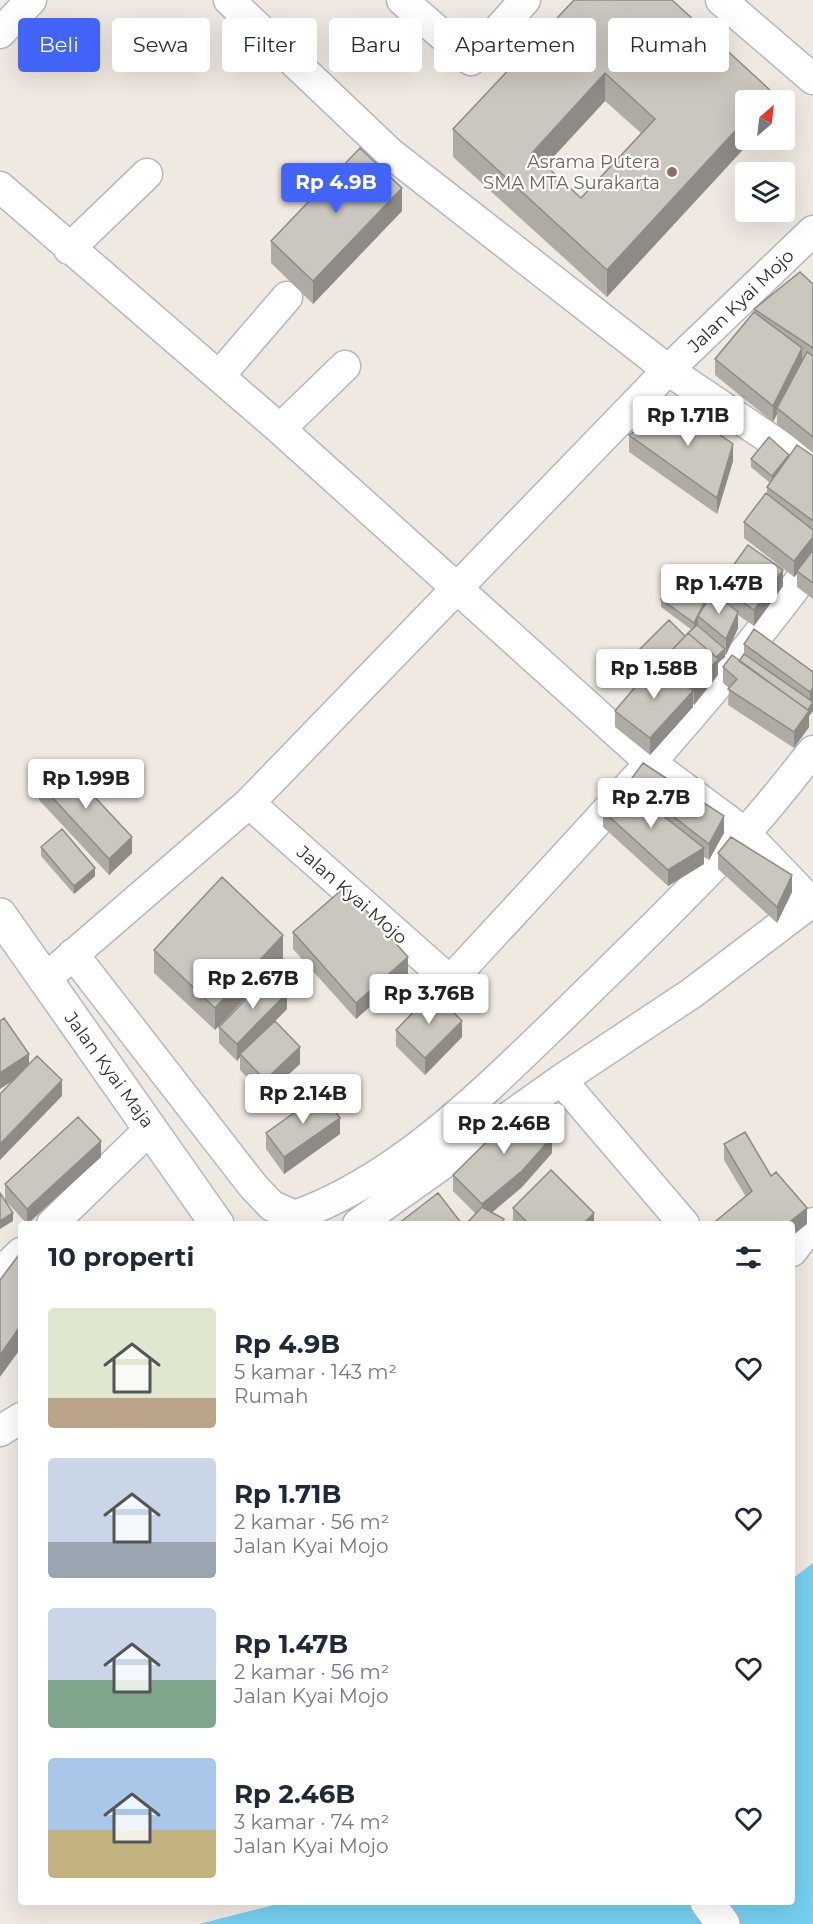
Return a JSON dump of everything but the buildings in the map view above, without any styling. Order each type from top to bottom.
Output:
[{"type":"main road","name":"Jalan Kyai Maja","points":[[0,915],[215,1221]]},
{"type":"main road","points":[[709,1905],[723,1924]]},
{"type":"street","points":[[0,33],[31,0]]},
{"type":"street","points":[[229,0],[390,153],[668,370],[813,468]]},
{"type":"street","points":[[402,0],[471,60],[525,0]]},
{"type":"street","points":[[721,0],[813,79]]},
{"type":"street","points":[[69,249],[147,174]]},
{"type":"street","points":[[0,187],[280,429],[651,763],[745,833],[812,902],[692,993],[561,1080],[362,1221]]},
{"type":"street","name":"Jalan Kyai Mojo","points":[[44,980],[249,803],[455,587],[668,370],[813,231]]},
{"type":"street","points":[[219,376],[287,297]]},
{"type":"street","points":[[280,429],[345,366]]},
{"type":"street","name":"Jalan Kyai Mojo","points":[[249,803],[450,981],[651,763],[785,601],[813,563]]},
{"type":"street","points":[[73,954],[253,1186],[272,1206],[295,1216],[324,1206],[401,1159],[476,1100],[674,908],[745,833],[813,751]]},
{"type":"street","points":[[561,1080],[681,1221]]},
{"type":"street","points":[[55,1221],[151,1128]]},
{"type":"street","points":[[795,1247],[813,1223]]},
{"type":"street","points":[[0,1273],[18,1256]]},
{"type":"street","points":[[0,1431],[18,1420]]},
{"type":"water","points":[[813,1563],[813,1924],[199,1924],[274,1905],[795,1905],[795,1577]]},
{"type":"place","name":"Asrama Putera SMA MTA Surakarta","points":[[672,172]]}]
